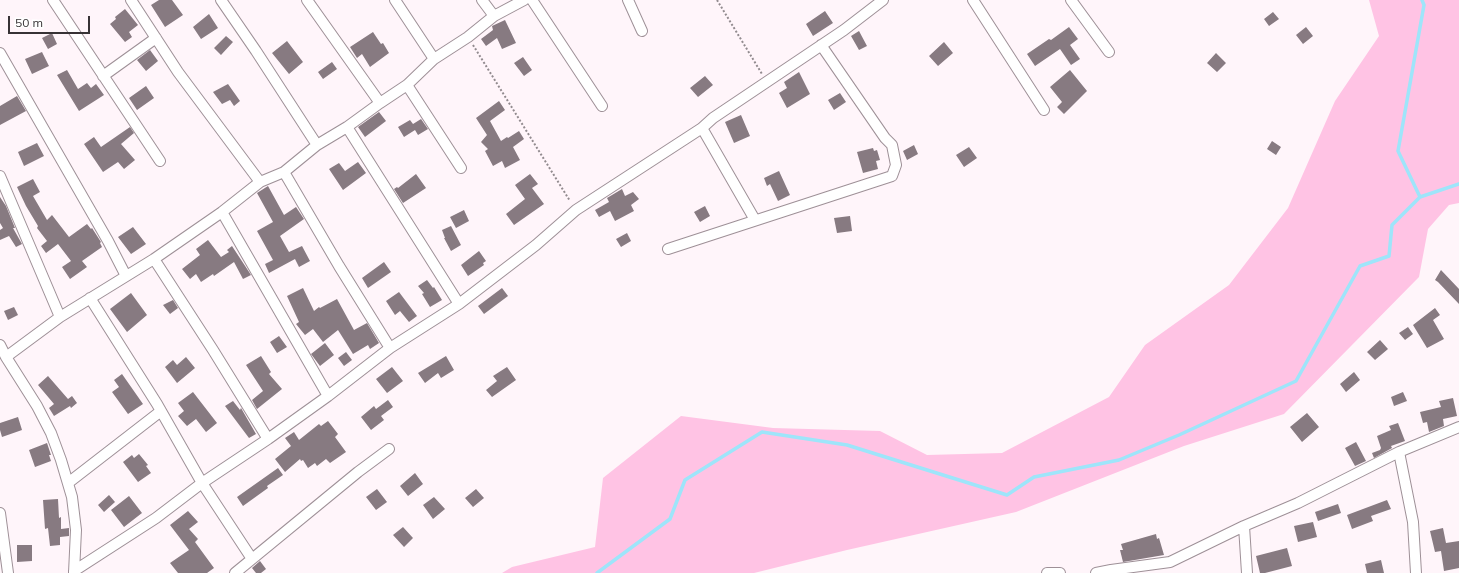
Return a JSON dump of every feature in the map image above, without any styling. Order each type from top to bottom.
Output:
[{"type":"street","points":[[53,0],[160,161]]},
{"type":"street","points":[[131,0],[178,72],[260,182]]},
{"type":"street","points":[[221,0],[317,145]]},
{"type":"street","points":[[307,0],[380,103]]},
{"type":"street","points":[[395,0],[434,58]]},
{"type":"street","points":[[482,0],[494,16]]},
{"type":"street","points":[[6,357],[60,317],[154,259],[222,212],[260,182],[284,172],[317,145],[347,128],[407,85],[434,58],[468,37],[494,16],[524,0]]},
{"type":"street","points":[[532,0],[602,106]]},
{"type":"street","points":[[628,0],[642,31]]},
{"type":"street","points":[[74,572],[156,518],[202,483],[268,439],[328,396],[390,348],[459,304],[536,245],[576,210],[702,128],[713,118],[844,30],[883,0]]},
{"type":"street","points":[[973,0],[1044,110]]},
{"type":"street","points":[[1071,0],[1109,52]]},
{"type":"street","points":[[103,76],[156,38]]},
{"type":"street","points":[[668,249],[892,176],[896,165],[892,145],[885,138],[821,45]]},
{"type":"street","points":[[0,53],[104,234],[126,276]]},
{"type":"street","points":[[407,85],[461,168]]},
{"type":"street","points":[[347,128],[459,304]]},
{"type":"street","points":[[702,128],[755,220]]},
{"type":"street","points":[[284,172],[339,266],[390,348]]},
{"type":"street","points":[[0,176],[60,317]]},
{"type":"street","points":[[222,212],[328,396]]},
{"type":"street","points":[[154,259],[268,439]]},
{"type":"street","points":[[90,298],[161,411],[202,483],[252,558]]},
{"type":"street","points":[[0,345],[37,406],[51,433],[68,483],[72,497],[76,530],[74,572]]},
{"type":"street","points":[[68,483],[161,411]]},
{"type":"street","points":[[1096,573],[1170,562],[1244,526],[1298,503],[1399,452],[1459,427]]},
{"type":"street","points":[[235,573],[358,472],[389,449]]},
{"type":"street","points":[[1399,452],[1413,522],[1416,573]]},
{"type":"street","points":[[0,514],[8,573]]},
{"type":"street","points":[[1244,526],[1247,573]]},
{"type":"street","points":[[1169,573],[1168,568],[1170,562]]},
{"type":"street","points":[[1047,573],[1060,573]]},
{"type":"path","points":[[717,0],[766,82]]},
{"type":"path","points":[[468,37],[576,210]]},
{"type":"shaded area","points":[[1369,0],[1459,0],[1459,203],[1449,205],[1428,229],[1419,277],[1284,414],[1184,446],[1016,512],[847,550],[754,573],[502,573],[512,567],[595,547],[603,478],[681,416],[773,428],[880,431],[927,455],[1002,453],[1109,397],[1145,345],[1229,285],[1288,208],[1335,101],[1379,36]]},
{"type":"building","points":[[159,0],[172,0],[183,15],[165,27],[151,5]]},
{"type":"building","points":[[125,9],[138,25],[129,32],[132,37],[125,42],[110,24],[116,19],[115,17]]},
{"type":"building","points":[[825,11],[833,23],[813,36],[806,24]]},
{"type":"building","points":[[1273,12],[1279,19],[1269,26],[1264,19]]},
{"type":"building","points":[[209,14],[218,28],[201,39],[193,27]]},
{"type":"building","points":[[505,20],[516,43],[502,49],[497,38],[486,46],[481,39],[493,30],[492,26]]},
{"type":"building","points":[[1069,27],[1078,39],[1070,45],[1080,59],[1071,65],[1060,49],[1035,66],[1027,54],[1049,39],[1051,40]]},
{"type":"building","points":[[1306,27],[1313,36],[1303,44],[1296,35]]},
{"type":"building","points":[[859,31],[867,46],[859,50],[851,36]]},
{"type":"building","points":[[373,32],[381,44],[383,43],[389,53],[370,67],[362,54],[357,58],[350,47]]},
{"type":"building","points":[[52,33],[57,44],[48,49],[42,38]]},
{"type":"building","points":[[226,36],[233,42],[221,55],[214,48]]},
{"type":"building","points":[[287,41],[303,62],[289,74],[272,53]]},
{"type":"building","points":[[944,42],[953,53],[938,66],[929,56]]},
{"type":"building","points":[[150,50],[158,61],[146,71],[137,60]]},
{"type":"building","points":[[42,52],[49,66],[32,74],[25,59]]},
{"type":"building","points":[[1216,53],[1226,63],[1217,72],[1207,63]]},
{"type":"building","points":[[523,57],[532,70],[524,76],[514,63]]},
{"type":"building","points":[[332,62],[337,69],[323,79],[318,72]]},
{"type":"building","points":[[67,70],[78,89],[87,83],[91,88],[96,84],[104,95],[79,111],[57,75]]},
{"type":"building","points":[[1070,70],[1087,91],[1064,114],[1057,107],[1062,102],[1050,87]]},
{"type":"building","points":[[799,72],[810,94],[787,108],[779,93],[787,88],[784,82]]},
{"type":"building","points":[[705,76],[713,85],[698,97],[690,88]]},
{"type":"building","points":[[228,84],[240,101],[234,106],[230,100],[222,104],[213,92]]},
{"type":"building","points":[[146,86],[154,98],[137,110],[129,98]]},
{"type":"building","points":[[840,93],[846,102],[834,110],[828,100]]},
{"type":"building","points":[[17,96],[26,111],[0,125],[0,106]]},
{"type":"building","points":[[499,101],[505,110],[490,121],[501,141],[519,131],[524,139],[513,147],[520,160],[505,168],[502,161],[493,166],[485,151],[488,149],[481,142],[487,135],[476,118]]},
{"type":"building","points":[[379,112],[386,121],[365,137],[358,127]]},
{"type":"building","points":[[741,115],[750,136],[734,143],[725,122]]},
{"type":"building","points":[[421,119],[428,129],[418,135],[415,130],[404,137],[398,127],[410,120],[413,124]]},
{"type":"building","points":[[130,127],[134,133],[121,144],[135,160],[124,169],[118,162],[103,172],[84,144],[94,137],[101,147]]},
{"type":"building","points":[[1272,141],[1281,147],[1276,155],[1267,149]]},
{"type":"building","points":[[37,143],[44,156],[24,166],[18,152]]},
{"type":"building","points":[[914,145],[918,154],[907,160],[903,151]]},
{"type":"building","points":[[969,147],[977,158],[964,167],[956,155]]},
{"type":"building","points":[[873,148],[874,151],[877,150],[880,160],[876,161],[878,169],[863,173],[857,152]]},
{"type":"building","points":[[358,162],[366,173],[343,190],[329,169],[339,163],[345,171]]},
{"type":"building","points":[[779,171],[790,195],[778,201],[770,184],[767,186],[764,178]]},
{"type":"building","points":[[416,174],[426,188],[403,203],[394,189],[397,187],[398,188]]},
{"type":"building","points":[[530,174],[538,184],[532,188],[544,204],[514,225],[506,214],[525,199],[515,185]]},
{"type":"building","points":[[33,179],[40,192],[33,196],[47,220],[52,215],[69,237],[87,224],[91,229],[92,228],[101,242],[102,247],[82,261],[87,267],[70,279],[62,267],[71,261],[58,244],[46,253],[41,246],[47,241],[37,228],[38,226],[17,187]]},
{"type":"building","points":[[268,186],[284,215],[296,207],[304,219],[280,236],[289,252],[302,246],[310,261],[299,267],[295,259],[269,273],[265,264],[273,260],[257,231],[273,222],[257,193]]},
{"type":"building","points":[[622,189],[625,196],[633,192],[639,199],[631,205],[634,211],[615,221],[610,211],[599,217],[595,210],[609,202],[607,198]]},
{"type":"building","points":[[0,197],[6,206],[15,228],[13,228],[22,244],[16,247],[9,236],[0,240],[0,230],[3,228],[0,223]]},
{"type":"building","points":[[705,206],[710,216],[700,222],[694,212]]},
{"type":"building","points":[[464,210],[469,221],[456,228],[450,217]]},
{"type":"building","points":[[850,216],[852,231],[837,233],[834,218]]},
{"type":"building","points":[[451,226],[461,245],[451,251],[444,238],[442,230]]},
{"type":"building","points":[[133,227],[146,244],[131,254],[118,237]]},
{"type":"building","points":[[627,233],[631,241],[621,247],[616,239]]},
{"type":"building","points":[[208,240],[221,257],[229,252],[227,250],[232,246],[251,275],[243,279],[234,262],[214,276],[213,274],[201,282],[196,274],[190,279],[182,269],[200,255],[196,249]]},
{"type":"building","points":[[479,251],[486,261],[483,263],[484,265],[468,276],[461,265]]},
{"type":"building","points":[[384,262],[391,272],[368,288],[362,278]]},
{"type":"building","points":[[1441,270],[1459,289],[1459,304],[1435,280]]},
{"type":"building","points":[[427,280],[433,288],[434,287],[442,300],[430,307],[422,294],[424,293],[418,286]]},
{"type":"building","points":[[303,288],[314,311],[319,307],[320,308],[337,299],[354,330],[367,323],[379,343],[370,349],[368,345],[353,354],[338,330],[323,342],[313,329],[305,335],[296,324],[299,322],[287,296]]},
{"type":"building","points":[[502,288],[508,296],[484,314],[478,306]]},
{"type":"building","points":[[399,292],[417,316],[409,322],[400,311],[395,315],[386,301]]},
{"type":"building","points":[[131,293],[147,315],[127,332],[110,309]]},
{"type":"building","points":[[173,300],[178,308],[170,314],[163,305]]},
{"type":"building","points":[[14,307],[18,315],[8,320],[4,311]]},
{"type":"building","points":[[1435,308],[1440,315],[1433,320],[1444,339],[1427,348],[1413,325]]},
{"type":"building","points":[[1408,327],[1413,334],[1405,340],[1399,333]]},
{"type":"building","points":[[279,336],[287,347],[277,353],[270,342]]},
{"type":"building","points":[[1380,340],[1388,349],[1375,360],[1367,352]]},
{"type":"building","points":[[325,343],[334,355],[320,366],[311,354]]},
{"type":"building","points":[[346,352],[352,360],[344,366],[338,358]]},
{"type":"building","points":[[261,356],[271,372],[269,374],[282,389],[257,409],[252,400],[263,391],[246,365]]},
{"type":"building","points":[[446,356],[454,370],[441,378],[438,373],[425,383],[418,373]]},
{"type":"building","points":[[186,357],[195,368],[177,383],[165,367],[173,360],[177,365]]},
{"type":"building","points":[[392,367],[403,381],[387,393],[376,379]]},
{"type":"building","points":[[507,367],[516,380],[492,397],[486,390],[497,381],[493,376]]},
{"type":"building","points":[[1354,372],[1360,380],[1346,392],[1340,384]]},
{"type":"building","points":[[122,374],[143,404],[128,414],[112,392],[119,387],[114,380]]},
{"type":"building","points":[[48,376],[68,399],[72,396],[77,403],[71,408],[70,406],[54,416],[49,408],[54,404],[38,385]]},
{"type":"building","points":[[193,392],[217,423],[206,432],[196,419],[187,426],[178,416],[184,411],[178,403]]},
{"type":"building","points":[[1403,392],[1407,401],[1394,406],[1391,397]]},
{"type":"building","points":[[1453,398],[1457,416],[1443,419],[1444,426],[1429,432],[1427,422],[1423,423],[1420,412],[1441,407],[1439,401]]},
{"type":"building","points":[[388,400],[393,407],[381,416],[384,420],[371,430],[361,417],[374,406],[376,409]]},
{"type":"building","points":[[233,401],[240,410],[241,408],[256,434],[249,438],[225,406]]},
{"type":"building","points":[[1307,413],[1319,427],[1302,442],[1290,427]]},
{"type":"building","points":[[18,417],[22,430],[2,437],[0,423]]},
{"type":"building","points":[[328,421],[338,434],[335,437],[346,452],[330,463],[326,459],[317,466],[315,463],[308,468],[303,460],[301,461],[300,459],[285,472],[275,459],[291,446],[285,438],[294,432],[299,440],[319,424],[321,426]]},
{"type":"building","points":[[1398,423],[1405,441],[1391,446],[1392,448],[1374,458],[1372,453],[1380,450],[1381,448],[1377,436],[1391,430],[1389,426]]},
{"type":"building","points":[[1356,442],[1366,461],[1355,466],[1345,448]]},
{"type":"building","points":[[47,443],[51,455],[49,455],[51,461],[35,467],[29,450]]},
{"type":"building","points":[[139,454],[148,465],[146,466],[151,473],[138,482],[123,462],[132,455],[134,458]]},
{"type":"building","points":[[278,468],[283,475],[243,506],[237,497]]},
{"type":"building","points":[[415,473],[423,484],[408,496],[400,486]]},
{"type":"building","points":[[377,489],[387,502],[376,510],[366,497]]},
{"type":"building","points":[[476,489],[484,498],[473,507],[465,498]]},
{"type":"building","points":[[109,495],[115,502],[104,512],[98,505]]},
{"type":"building","points":[[129,496],[142,513],[124,527],[111,510]]},
{"type":"building","points":[[434,497],[445,509],[433,519],[423,505]]},
{"type":"building","points":[[58,499],[61,529],[69,528],[69,536],[60,537],[60,545],[50,546],[48,528],[45,529],[43,500]]},
{"type":"building","points":[[1387,500],[1391,509],[1371,516],[1373,521],[1352,529],[1347,515]]},
{"type":"building","points":[[1338,504],[1341,513],[1318,521],[1315,512]]},
{"type":"building","points":[[188,511],[198,522],[189,529],[198,539],[195,542],[214,568],[207,573],[178,573],[170,563],[189,550],[170,525]]},
{"type":"building","points":[[1313,522],[1317,537],[1298,542],[1294,526]]},
{"type":"building","points":[[403,527],[413,538],[404,547],[393,535]]},
{"type":"building","points":[[1443,528],[1446,543],[1459,541],[1459,568],[1444,571],[1441,551],[1435,552],[1430,531]]},
{"type":"building","points":[[1156,534],[1157,539],[1159,538],[1164,555],[1123,562],[1120,550],[1123,550],[1121,544]]},
{"type":"building","points":[[17,545],[32,545],[32,561],[17,562]]},
{"type":"building","points":[[1287,548],[1292,566],[1260,573],[1256,556]]},
{"type":"building","points":[[1381,560],[1384,573],[1367,573],[1365,564]]},
{"type":"building","points":[[260,561],[266,569],[261,573],[256,573],[252,568]]},
{"type":"waterway","points":[[1420,197],[1398,151],[1424,5],[1422,0]]},
{"type":"waterway","points":[[597,573],[670,519],[685,480],[762,432],[847,445],[1007,495],[1034,477],[1119,460],[1179,435],[1296,381],[1360,266],[1389,256],[1392,225],[1420,197],[1459,184]]}]
